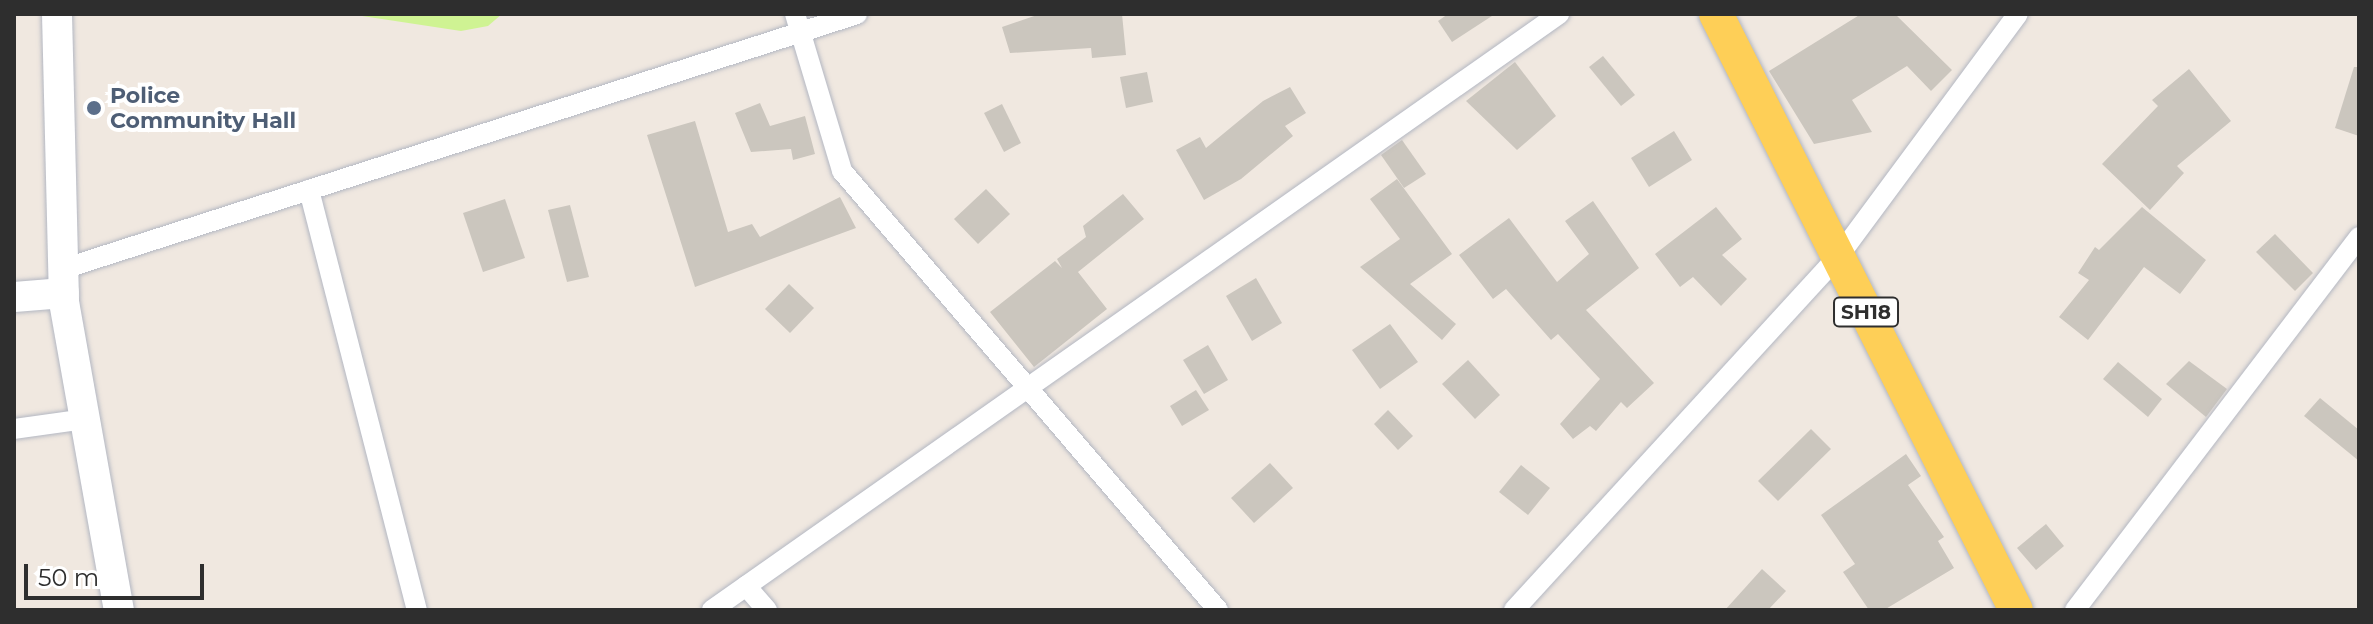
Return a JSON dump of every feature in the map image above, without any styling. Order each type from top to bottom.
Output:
[{"type":"main road","name":"SH18","points":[[1716,14],[2016,610]]},
{"type":"street","points":[[57,14],[64,281],[119,610]]},
{"type":"street","points":[[14,297],[309,190],[798,23],[857,14]]},
{"type":"street","points":[[712,610],[1559,14]]},
{"type":"street","points":[[1514,610],[1838,257],[2018,14]]},
{"type":"street","points":[[798,23],[842,171],[1025,389],[1218,610]]},
{"type":"street","points":[[309,190],[417,610]]},
{"type":"street","points":[[2075,610],[2359,237]]},
{"type":"street","points":[[14,429],[85,419]]},
{"type":"street","points":[[746,586],[767,610]]},
{"type":"green space","points":[[349,14],[502,14],[488,26],[461,31]]},
{"type":"building","points":[[1040,14],[1122,14],[1126,55],[1092,58],[1091,48],[1010,53],[1002,27]]},
{"type":"building","points":[[1448,14],[1495,14],[1452,42],[1438,21]]},
{"type":"building","points":[[1861,14],[1895,14],[1952,70],[1931,91],[1907,66],[1852,100],[1872,132],[1814,144],[1769,71]]},
{"type":"building","points":[[1603,56],[1635,95],[1621,106],[1589,67]]},
{"type":"building","points":[[1515,62],[1556,116],[1517,150],[1466,101]]},
{"type":"building","points":[[2354,67],[2359,67],[2359,136],[2335,128]]},
{"type":"building","points":[[2189,69],[2231,121],[2177,166],[2184,173],[2150,210],[2102,164],[2158,106],[2152,100]]},
{"type":"building","points":[[1147,72],[1153,102],[1126,108],[1120,77]]},
{"type":"building","points":[[1290,87],[1306,113],[1285,126],[1293,136],[1241,179],[1204,200],[1176,150],[1200,137],[1206,148],[1263,101]]},
{"type":"building","points":[[760,103],[770,126],[805,116],[815,154],[793,160],[791,149],[751,152],[735,113]]},
{"type":"building","points":[[1002,104],[1021,143],[1004,152],[984,113]]},
{"type":"building","points":[[695,121],[728,232],[752,224],[760,237],[840,197],[856,228],[695,287],[647,135]]},
{"type":"building","points":[[1674,131],[1692,160],[1649,187],[1631,158]]},
{"type":"building","points":[[1402,140],[1426,174],[1404,188],[1381,155]]},
{"type":"building","points":[[1397,179],[1452,254],[1410,284],[1456,324],[1442,340],[1360,267],[1400,239],[1370,199]]},
{"type":"building","points":[[986,189],[1010,214],[978,244],[954,219]]},
{"type":"building","points":[[1123,194],[1144,219],[1078,272],[1107,309],[1034,367],[990,312],[1055,261],[1062,268],[1057,259],[1086,237],[1083,226]]},
{"type":"building","points":[[505,199],[525,258],[483,272],[463,213]]},
{"type":"building","points":[[1593,201],[1639,268],[1586,310],[1654,383],[1627,408],[1621,402],[1596,431],[1590,426],[1573,439],[1560,424],[1600,379],[1558,334],[1551,340],[1506,289],[1493,299],[1459,255],[1509,218],[1557,282],[1589,254],[1565,221]]},
{"type":"building","points":[[570,205],[589,277],[567,282],[548,210]]},
{"type":"building","points":[[1716,207],[1742,239],[1722,255],[1747,279],[1721,306],[1693,277],[1680,287],[1655,254]]},
{"type":"building","points":[[2142,207],[2206,260],[2180,294],[2144,267],[2088,340],[2059,317],[2089,280],[2078,273],[2095,247],[2099,250]]},
{"type":"building","points":[[2275,234],[2313,273],[2295,291],[2256,252]]},
{"type":"building","points":[[1256,278],[1282,323],[1252,341],[1226,296]]},
{"type":"building","points":[[789,284],[814,308],[790,333],[765,309]]},
{"type":"building","points":[[1390,324],[1418,362],[1380,389],[1352,350]]},
{"type":"building","points":[[1208,345],[1228,380],[1204,394],[1183,360]]},
{"type":"building","points":[[1468,360],[1500,395],[1475,419],[1442,384]]},
{"type":"building","points":[[2189,361],[2227,389],[2206,417],[2166,384]]},
{"type":"building","points":[[2118,362],[2162,399],[2148,417],[2103,379]]},
{"type":"building","points":[[1196,390],[1209,410],[1182,426],[1170,406]]},
{"type":"building","points":[[2320,398],[2359,430],[2359,461],[2304,416]]},
{"type":"building","points":[[1388,410],[1413,436],[1398,450],[1374,424]]},
{"type":"building","points":[[1811,429],[1831,449],[1778,501],[1758,481]]},
{"type":"building","points":[[1906,454],[1921,476],[1908,485],[1944,537],[1938,541],[1954,568],[1884,610],[1869,610],[1843,572],[1855,564],[1821,515]]},
{"type":"building","points":[[1270,463],[1293,488],[1254,523],[1231,498]]},
{"type":"building","points":[[1521,465],[1550,488],[1528,515],[1499,492]]},
{"type":"building","points":[[2046,524],[2064,546],[2036,570],[2017,548]]},
{"type":"building","points":[[1762,569],[1786,591],[1768,610],[1725,610]]},
{"type":"place","name":"Police Community Hall","points":[[94,108]]}]
